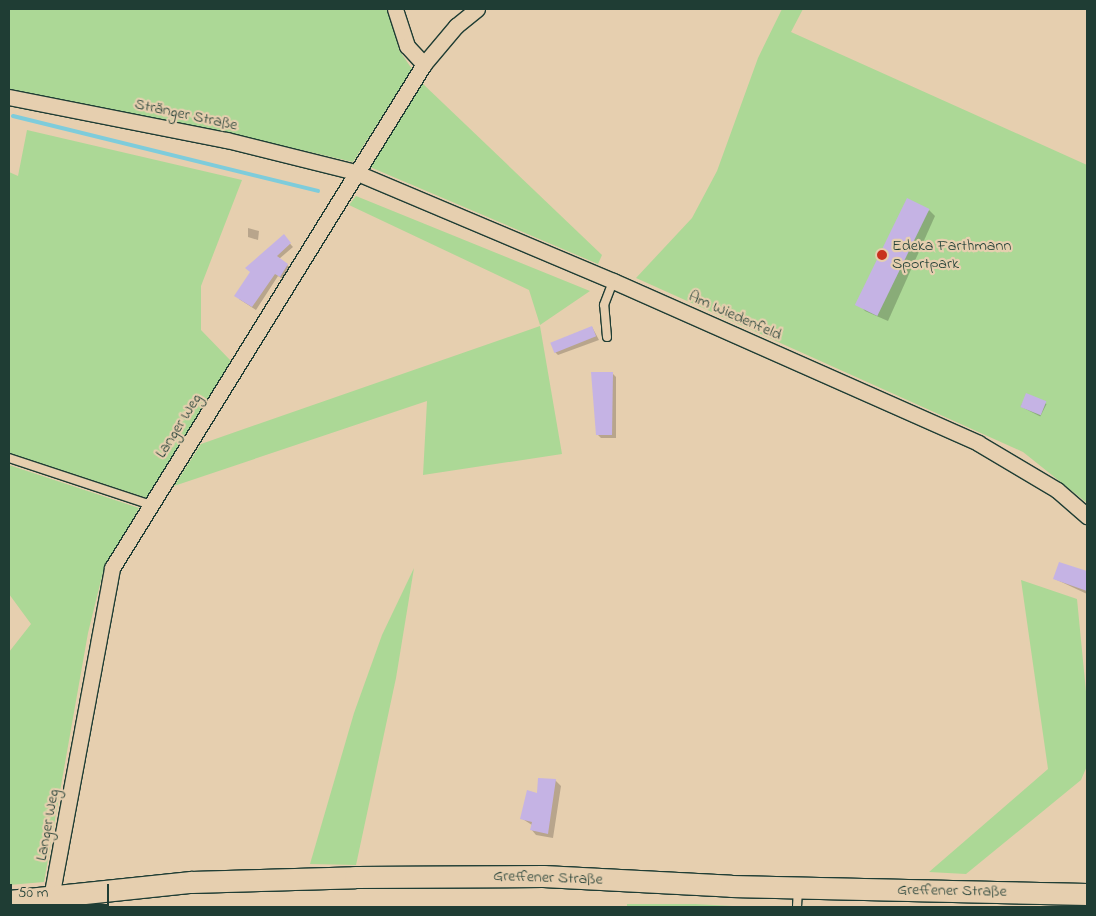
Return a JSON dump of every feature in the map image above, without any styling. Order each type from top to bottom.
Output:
[{"type":"main road","name":"Greffener Straße","points":[[9,901],[51,901],[191,882],[356,876],[543,876],[797,898],[1087,894]]},
{"type":"street","points":[[395,9],[407,46],[424,64],[456,26],[477,9]]},
{"type":"street","name":"Langer Weg","points":[[51,901],[112,568],[355,172],[424,64]]},
{"type":"street","name":"Stränger Straße","points":[[9,97],[227,140],[355,172]]},
{"type":"street","name":"Am Wiedenfeld","points":[[355,172],[613,280],[978,443],[1057,490],[1087,516]]},
{"type":"lane","points":[[607,337],[604,305],[613,280]]},
{"type":"lane","points":[[9,458],[151,505]]},
{"type":"green space","points":[[9,9],[389,9],[399,50],[412,69],[353,162],[224,132],[9,89]]},
{"type":"green space","name":"Edeka Farthmann Sportpark","points":[[782,9],[803,9],[791,32],[1087,165],[1087,503],[1023,452],[636,278],[692,218],[717,171],[758,58]]},
{"type":"green space","points":[[422,83],[602,255],[598,264],[370,167]]},
{"type":"green space","points":[[27,130],[242,180],[201,286],[201,330],[231,361],[147,498],[9,453],[9,172],[18,176]]},
{"type":"green space","points":[[356,196],[590,291],[540,325],[529,290],[349,205]]},
{"type":"green space","points":[[540,326],[562,454],[423,475],[427,401],[174,486],[201,444]]},
{"type":"green space","points":[[9,465],[139,508],[103,572],[88,633],[44,882],[9,885],[9,652],[31,624],[9,594]]},
{"type":"green space","points":[[414,568],[396,678],[356,865],[310,864],[354,713],[382,635]]},
{"type":"green space","points":[[1021,580],[1077,599],[1087,702],[1087,766],[1081,780],[966,874],[929,872],[1048,769]]},
{"type":"green space","points":[[627,904],[695,904],[752,907],[627,907]]},
{"type":"building","points":[[907,198],[929,209],[877,316],[855,305]]},
{"type":"building","points":[[284,234],[291,243],[277,256],[288,264],[280,277],[275,274],[252,307],[234,296],[250,272],[245,268]]},
{"type":"building","points":[[592,326],[596,336],[554,353],[550,343]]},
{"type":"building","points":[[591,372],[613,372],[612,435],[596,435]]},
{"type":"building","points":[[1026,393],[1046,401],[1041,415],[1020,407]]},
{"type":"building","points":[[1059,562],[1087,571],[1087,591],[1053,579]]},
{"type":"building","points":[[538,778],[556,779],[548,834],[530,830],[532,822],[520,819],[527,790],[537,793]]},
{"type":"waterway","points":[[13,116],[318,191]]},
{"type":"place","name":"Edeka Farthmann Sportpark","points":[[882,255]]}]
